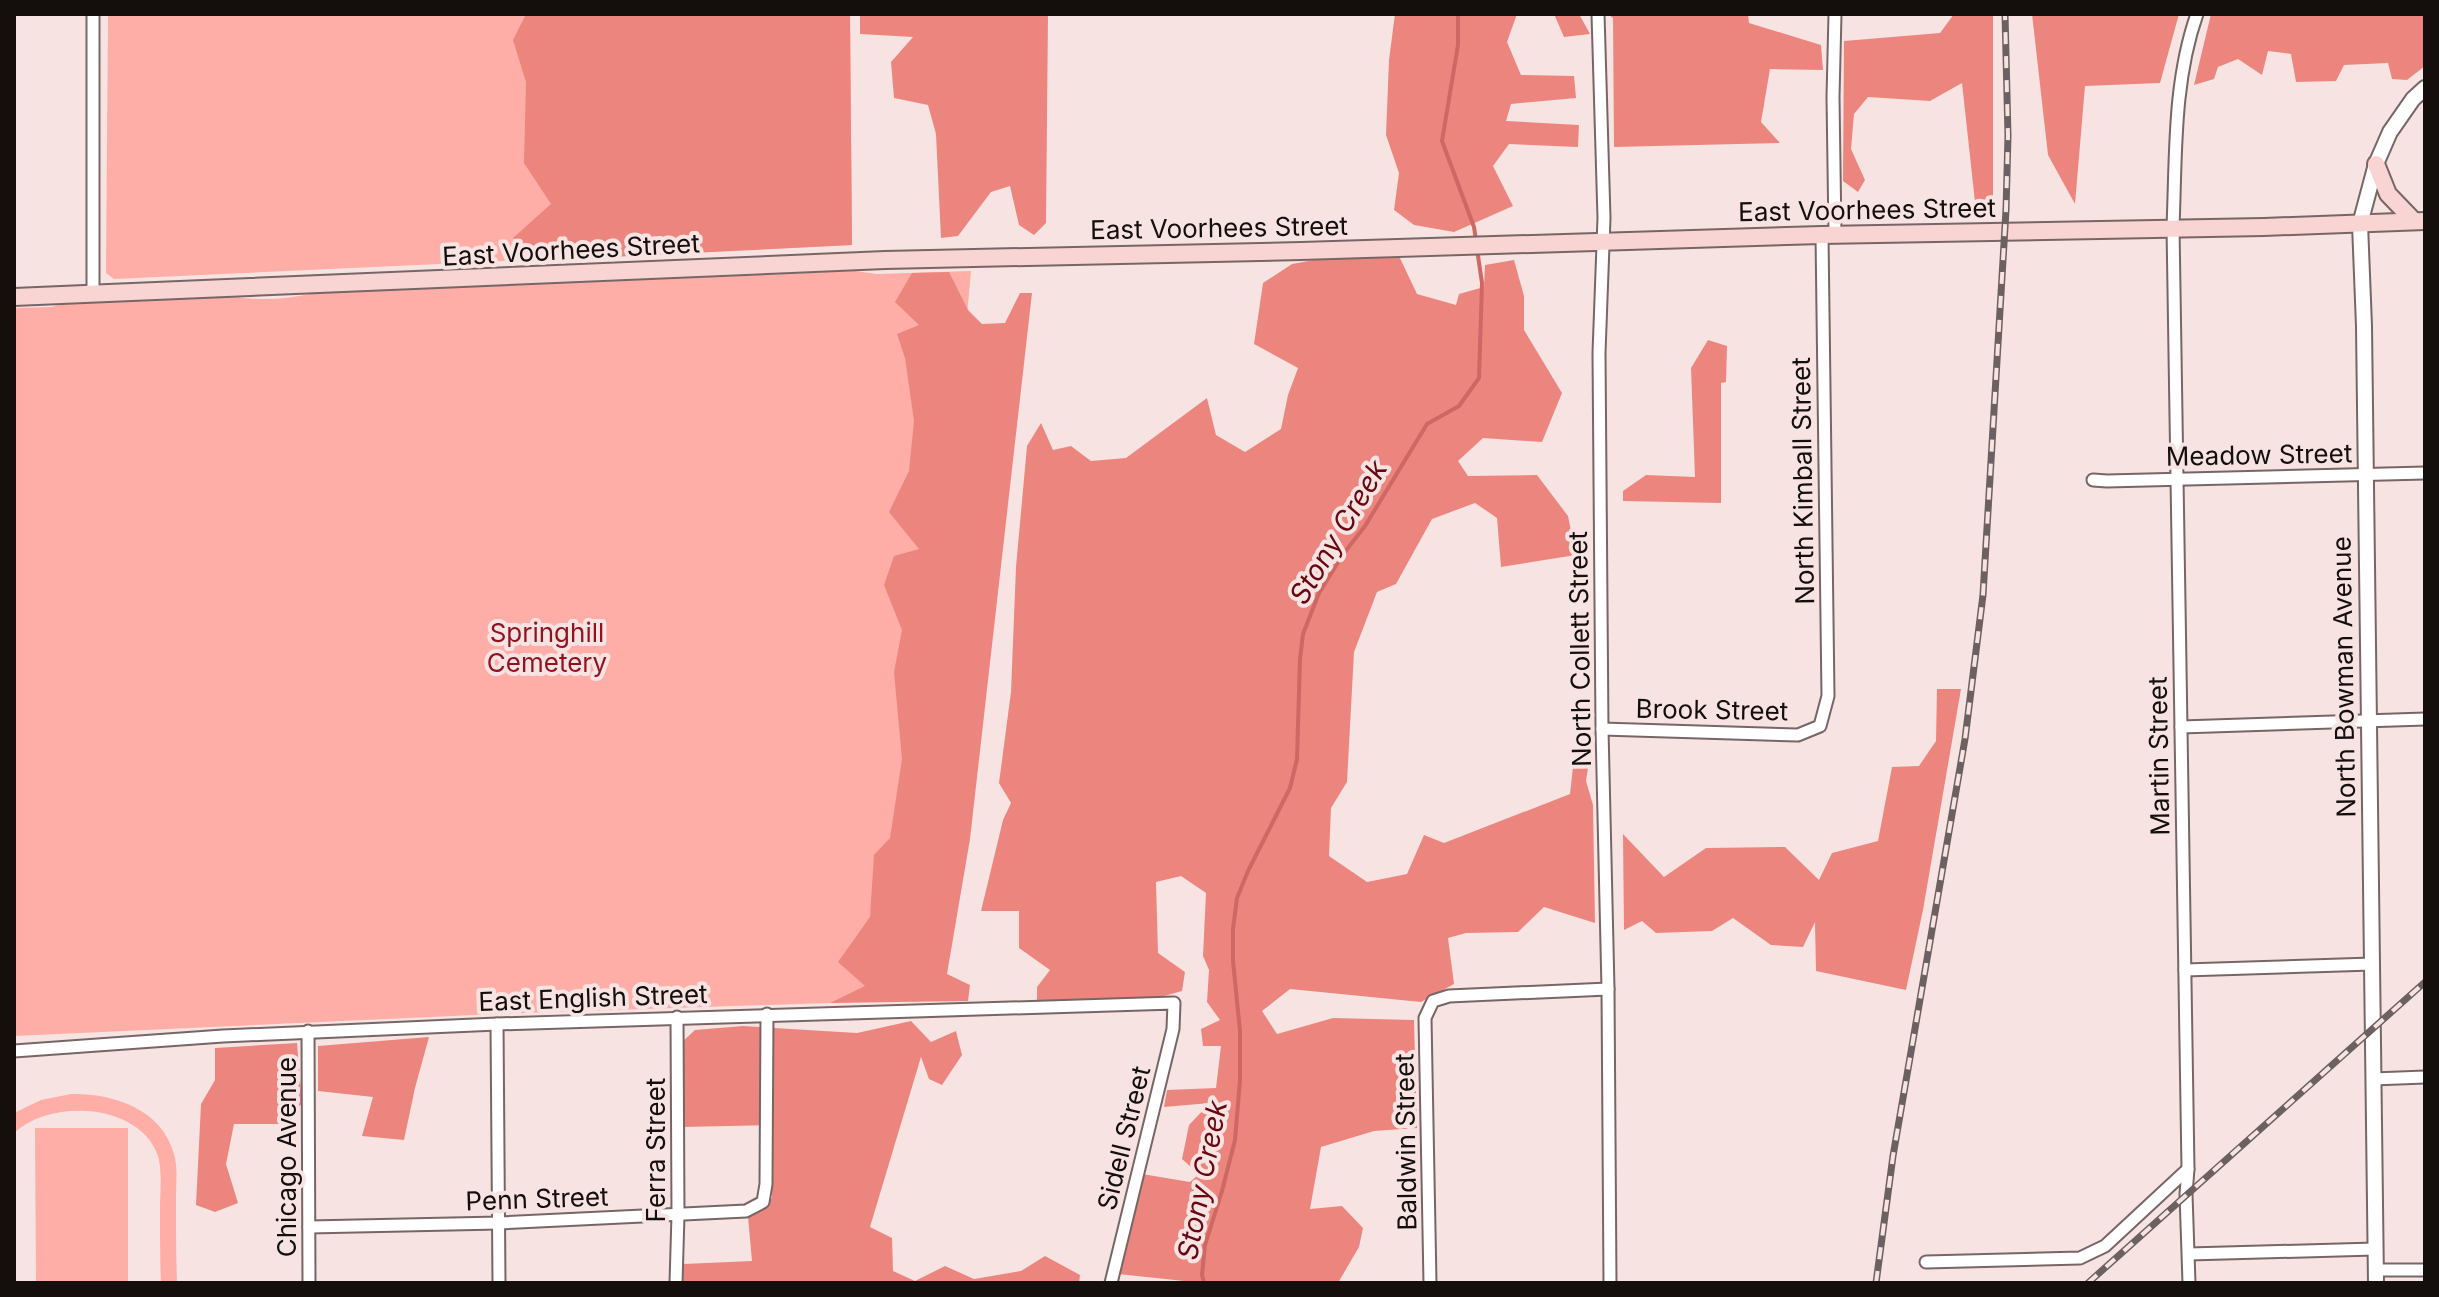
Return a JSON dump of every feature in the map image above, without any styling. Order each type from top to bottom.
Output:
[{"type":"main road","points":[[2376,164],[2388,194],[2420,221]]},
{"type":"main road","name":"East Voorhees Street","points":[[14,297],[885,260],[2420,221]]},
{"type":"street","points":[[93,14],[93,293]]},
{"type":"street","name":"North Collett Street","points":[[1598,14],[1604,218],[1599,353],[1610,1283]]},
{"type":"street","name":"North Kimball Street","points":[[1820,726],[1828,696],[1829,235],[1835,14]]},
{"type":"street","name":"Martin Street","points":[[2189,1283],[2173,227],[2179,87],[2197,14]]},
{"type":"street","name":"North Bowman Avenue","points":[[2376,1277],[2360,224],[2376,164],[2390,132],[2413,99],[2425,88]]},
{"type":"street","name":"Meadow Street","points":[[2093,480],[2425,473]]},
{"type":"street","points":[[2181,727],[2425,719]]},
{"type":"street","name":"Brook Street","points":[[1602,729],[1798,735],[1820,726]]},
{"type":"street","points":[[2185,970],[2372,964]]},
{"type":"street","name":"Baldwin Street","points":[[1430,1283],[1425,1018],[1433,1001],[1449,996],[1608,989]]},
{"type":"street","name":"East English Street","points":[[14,1051],[308,1031],[1174,1003]]},
{"type":"street","name":"Sidell Street","points":[[1111,1283],[1173,1029],[1174,1003]]},
{"type":"street","name":"Penn Street","points":[[309,1227],[499,1223],[746,1211],[763,1202],[766,1184],[767,1014]]},
{"type":"street","name":"Ferra Street","points":[[676,1283],[677,1017]]},
{"type":"street","points":[[497,1024],[499,1283]]},
{"type":"street","name":"Chicago Avenue","points":[[308,1031],[309,1283]]},
{"type":"street","points":[[2373,1079],[2425,1077]]},
{"type":"street","points":[[1926,1262],[2080,1258],[2105,1246],[2188,1169]]},
{"type":"street","points":[[2189,1254],[2375,1249]]},
{"type":"street","points":[[2376,1277],[2425,1270]]},
{"type":"green space","points":[[108,14],[850,14],[852,245],[114,279],[106,273]]},
{"type":"green space","name":"Springhill Cemetery","points":[[855,271],[877,274],[971,271],[952,484],[888,1001],[496,1014],[14,1036],[14,308],[52,307],[63,303],[235,297],[275,299],[315,293]]},
{"type":"green space","points":[[71,1094],[103,1097],[134,1107],[147,1115],[168,1138],[176,1170],[177,1283],[161,1283],[160,1166],[155,1149],[141,1131],[111,1115],[78,1111],[58,1112],[39,1118],[14,1133],[14,1113],[41,1100]]},
{"type":"green space","points":[[35,1128],[128,1128],[128,1283],[36,1283]]},
{"type":"shaded area","points":[[526,14],[850,14],[852,245],[551,260],[513,238],[551,204],[524,163],[526,82],[513,40]]},
{"type":"shaded area","points":[[860,14],[1048,14],[1046,223],[1034,235],[1019,225],[1010,186],[991,192],[958,236],[941,238],[936,134],[928,105],[894,98],[891,62],[913,37],[860,34]]},
{"type":"shaded area","points":[[1395,14],[1517,14],[1507,42],[1521,75],[1574,76],[1576,98],[1511,104],[1506,121],[1579,125],[1578,147],[1509,144],[1493,166],[1513,206],[1454,232],[1414,225],[1394,210],[1399,173],[1386,135],[1389,60]]},
{"type":"shaded area","points":[[1554,14],[1579,14],[1590,34],[1564,37]]},
{"type":"shaded area","points":[[1608,14],[1748,14],[1749,23],[1821,45],[1823,70],[1770,69],[1761,122],[1780,143],[1614,147],[1613,18]]},
{"type":"shaded area","points":[[1954,14],[1993,14],[1993,202],[1975,202],[1962,83],[1930,101],[1868,97],[1854,114],[1851,149],[1865,180],[1858,192],[1843,181],[1844,41],[1940,33]]},
{"type":"shaded area","points":[[2032,14],[2179,14],[2160,83],[2085,86],[2075,204],[2048,155]]},
{"type":"shaded area","points":[[2211,14],[2425,14],[2425,66],[2407,80],[2392,79],[2388,63],[2344,65],[2336,81],[2296,82],[2291,54],[2268,51],[2262,75],[2238,59],[2218,67],[2214,79],[2194,85]]},
{"type":"shaded area","points":[[1399,256],[1417,294],[1456,305],[1459,294],[1484,287],[1485,265],[1514,260],[1524,296],[1524,330],[1562,393],[1542,442],[1483,438],[1458,461],[1468,476],[1537,475],[1568,516],[1576,555],[1501,567],[1497,518],[1475,503],[1432,519],[1396,584],[1377,592],[1354,652],[1347,782],[1331,808],[1329,856],[1367,882],[1407,874],[1424,835],[1444,843],[1570,794],[1578,722],[1594,729],[1586,781],[1593,805],[1595,923],[1544,907],[1518,932],[1466,933],[1448,938],[1454,984],[1421,1002],[1290,989],[1262,1011],[1277,1034],[1333,1018],[1414,1020],[1417,1128],[1374,1131],[1321,1147],[1310,1209],[1342,1206],[1363,1228],[1359,1247],[1338,1283],[1184,1283],[1118,1274],[1142,1174],[1190,1182],[1199,1174],[1182,1159],[1189,1125],[1210,1103],[1164,1107],[1167,1090],[1216,1088],[1221,1046],[1203,1046],[1201,1029],[1220,1020],[1207,1002],[1209,970],[1203,956],[1206,893],[1181,876],[1156,882],[1158,953],[1185,972],[1182,991],[1157,998],[1037,1001],[1037,987],[1050,970],[1019,948],[1019,911],[981,911],[1003,820],[1011,803],[999,783],[1011,692],[1016,567],[1027,446],[1041,423],[1053,450],[1071,446],[1091,461],[1126,458],[1207,398],[1216,435],[1245,452],[1281,429],[1298,368],[1254,344],[1263,283],[1292,264],[1320,259]]},
{"type":"shaded area","points":[[949,272],[968,310],[982,324],[1005,323],[1020,293],[1032,293],[970,839],[947,974],[970,985],[968,1001],[830,1003],[865,986],[838,962],[870,917],[874,855],[890,838],[902,759],[894,672],[902,630],[884,585],[894,556],[919,549],[889,512],[909,471],[914,421],[905,358],[897,334],[919,325],[895,302],[912,273]]},
{"type":"shaded area","points":[[1708,340],[1727,346],[1726,382],[1721,383],[1721,503],[1623,501],[1623,491],[1646,475],[1695,477],[1691,368]]},
{"type":"shaded area","points":[[1937,689],[1961,689],[1906,990],[1816,971],[1815,922],[1803,947],[1771,945],[1733,918],[1712,931],[1656,933],[1642,921],[1624,930],[1623,834],[1664,877],[1706,848],[1785,847],[1819,880],[1832,853],[1878,841],[1892,767],[1919,766],[1936,741]]},
{"type":"shaded area","points":[[911,1021],[931,1042],[956,1031],[962,1055],[942,1085],[929,1079],[921,1057],[870,1227],[892,1238],[893,1271],[915,1281],[945,1266],[974,1279],[1021,1271],[1045,1256],[1080,1275],[1079,1283],[682,1283],[683,1264],[752,1261],[748,1217],[772,1198],[771,1125],[682,1127],[681,1043],[695,1030],[743,1026],[857,1033]]},
{"type":"shaded area","points":[[429,1037],[404,1140],[362,1136],[373,1097],[318,1091],[318,1046]]},
{"type":"shaded area","points":[[297,1043],[302,1103],[285,1124],[234,1124],[226,1164],[238,1203],[215,1212],[196,1205],[201,1104],[215,1080],[215,1048]]},
{"type":"waterway","name":"Stony Creek","points":[[1458,14],[1458,45],[1442,141],[1476,240]]},
{"type":"waterway","name":"Stony Creek","points":[[1204,1283],[1205,1245],[1235,1140],[1240,1080],[1240,1031],[1233,961],[1237,898],[1290,788],[1297,759],[1303,634],[1319,593],[1365,526],[1427,424],[1459,406],[1479,378],[1482,283],[1477,249]]},
{"type":"railway","points":[[1876,1283],[1893,1156],[1965,739],[1983,595],[2006,210],[2005,14]]},
{"type":"railway","points":[[2088,1283],[2425,982]]}]
